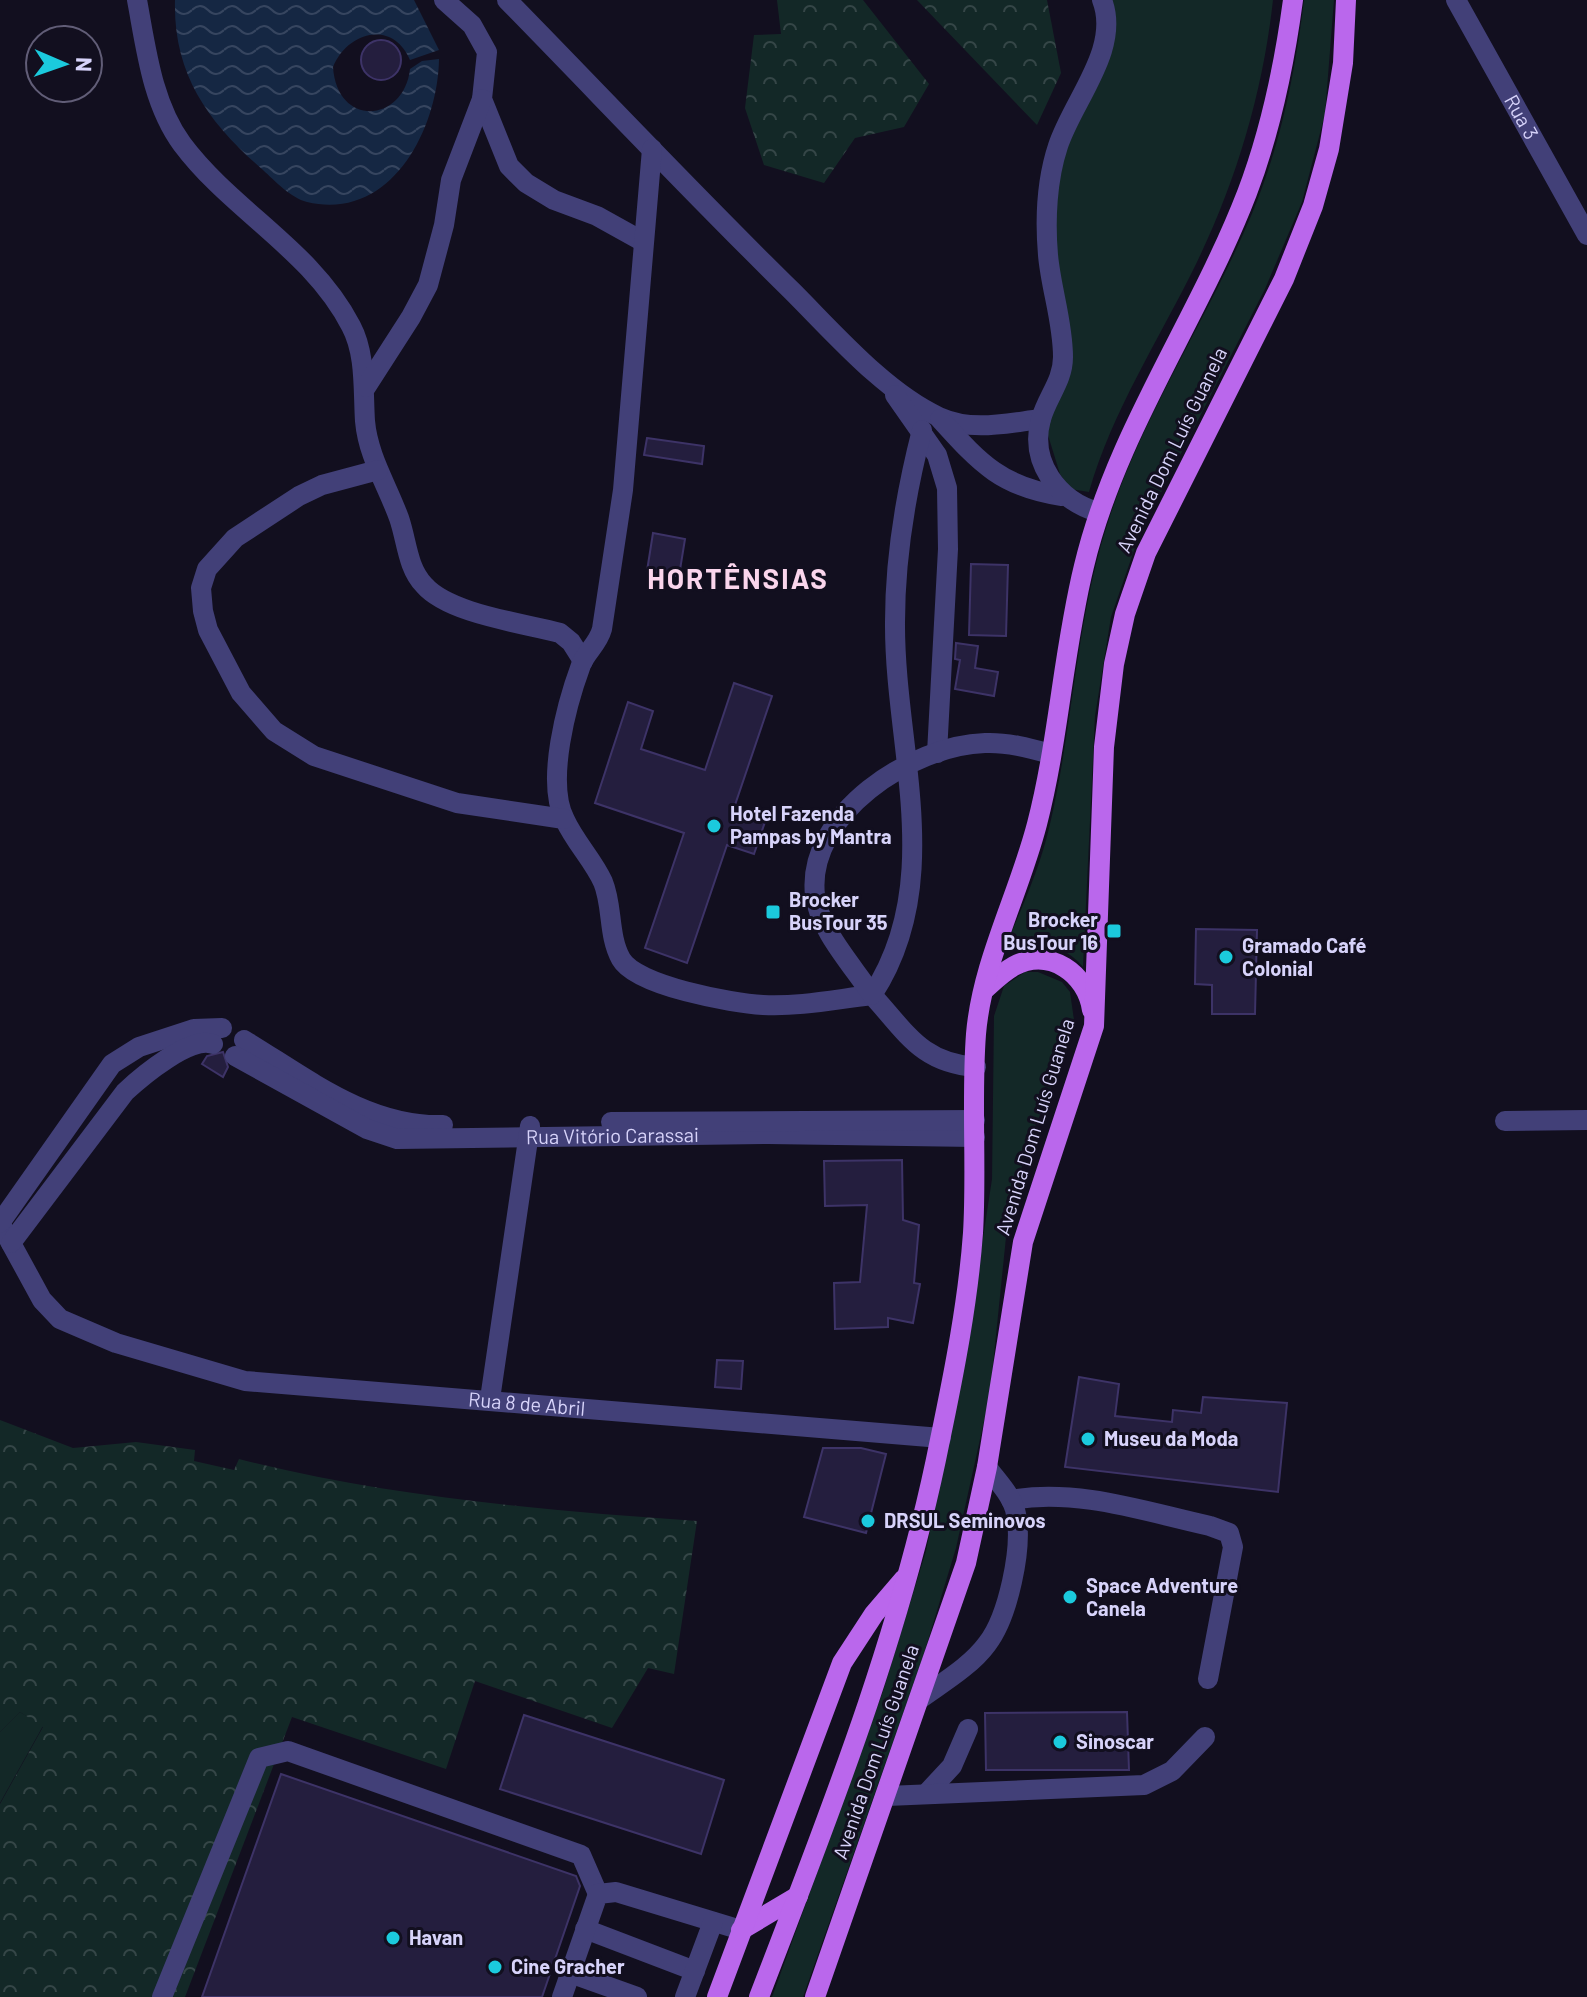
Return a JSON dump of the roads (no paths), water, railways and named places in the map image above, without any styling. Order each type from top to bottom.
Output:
[{"type":"main road","name":"Avenida Dom Luís Guanela","points":[[759,1997],[886,1652],[911,1570],[941,1438],[969,1270],[976,1067],[982,992],[1027,858],[1051,754],[1067,651],[1098,512],[1140,413],[1246,196],[1278,95],[1293,0]]},
{"type":"main road","name":"Avenida Dom Luís Guanela","points":[[815,1997],[966,1563],[987,1467],[1023,1242],[1094,1026],[1104,747],[1114,664],[1125,614],[1146,553],[1284,279],[1313,206],[1329,149],[1343,63],[1346,0]]},
{"type":"main road","points":[[982,992],[1016,964],[1034,960],[1056,962],[1075,972],[1087,988],[1094,1026]]},
{"type":"main road","points":[[717,1997],[842,1663],[874,1614],[911,1570]]},
{"type":"main road","points":[[741,1930],[798,1896]]},
{"type":"street","points":[[137,0],[152,81],[182,143],[328,288],[353,328],[366,387],[365,421],[378,470],[400,519],[413,571],[425,587],[446,602],[560,633],[571,642],[583,661]]},
{"type":"street","points":[[366,387],[428,285],[444,225],[451,180],[482,99],[487,52],[472,25],[444,0]]},
{"type":"street","points":[[507,0],[740,241],[930,423],[1001,477],[1025,490],[1062,496],[1098,512]]},
{"type":"street","points":[[1062,496],[1047,473],[1039,442],[1041,419],[1061,378],[1064,358],[1048,254],[1048,196],[1056,149],[1071,109],[1102,57],[1107,34],[1102,0]]},
{"type":"street","name":"Rua 3","points":[[1456,0],[1587,235]]},
{"type":"street","points":[[482,99],[509,166],[526,183],[642,241]]},
{"type":"street","points":[[652,149],[623,490],[602,629],[595,648],[583,661],[569,701],[557,793],[564,819],[603,883],[614,939],[620,958],[630,970],[647,980],[736,1002],[764,1005],[872,995]]},
{"type":"street","points":[[930,423],[987,426],[1041,419]]},
{"type":"street","points":[[930,423],[947,488],[948,549],[937,753]]},
{"type":"street","points":[[872,995],[888,970],[909,899],[914,853],[913,807],[897,687],[897,569],[930,423]]},
{"type":"street","points":[[378,470],[322,485],[299,496],[235,538],[207,569],[201,588],[208,630],[241,693],[274,731],[314,756],[457,803],[564,819]]},
{"type":"street","points":[[976,1067],[952,1065],[927,1055],[872,995],[825,923],[815,896],[817,864],[828,831],[858,798],[907,766],[937,753],[985,743],[1013,744],[1051,754]]},
{"type":"street","points":[[0,1223],[112,1064],[139,1047],[194,1029],[218,1036],[197,1042],[142,1076],[125,1092],[11,1243]]},
{"type":"street","name":"Rua Vitório Carassai","points":[[239,1048],[367,1113],[384,1119],[427,1125],[530,1130],[975,1128]]},
{"type":"street","points":[[102,1077],[125,1092]]},
{"type":"street","points":[[1505,1121],[1587,1120]]},
{"type":"street","points":[[490,1399],[530,1130]]},
{"type":"street","name":"Rua 8 de Abril","points":[[0,1223],[42,1300],[60,1319],[116,1343],[245,1381],[347,1392],[490,1399],[941,1438]]},
{"type":"street","points":[[920,1699],[985,1647],[1001,1624],[1017,1544],[1016,1514],[1011,1500],[987,1467]]},
{"type":"street","points":[[1011,1500],[1042,1495],[1076,1498],[1229,1533],[1233,1547],[1208,1679]]},
{"type":"street","points":[[926,1794],[952,1766],[968,1729]]},
{"type":"street","points":[[887,1796],[1144,1785],[1172,1771],[1205,1737]]},
{"type":"street","points":[[162,1997],[259,1758],[288,1751],[581,1855],[598,1894],[562,1997]]},
{"type":"street","points":[[598,1894],[616,1892],[741,1930]]},
{"type":"street","points":[[685,1997],[713,1922]]},
{"type":"street","points":[[585,1929],[695,1971]]},
{"type":"street","points":[[570,1973],[637,1997]]},
{"type":"water","points":[[175,0],[414,0],[439,50],[410,60],[393,39],[371,35],[349,45],[333,67],[337,87],[346,101],[358,109],[371,111],[384,108],[396,100],[405,87],[410,69],[422,61],[439,59],[430,114],[404,164],[385,184],[363,198],[337,204],[307,202],[289,193],[226,134],[198,96],[180,52]]},
{"type":"place","name":"Hotel Fazenda Pampas by Mantra","points":[[714,826]]},
{"type":"place","name":"Brocker BusTour 35","points":[[773,912]]},
{"type":"place","name":"Brocker BusTour 16","points":[[1114,931]]},
{"type":"place","name":"Gramado Café Colonial","points":[[1226,957]]},
{"type":"place","name":"Museu da Moda","points":[[1088,1439]]},
{"type":"place","name":"DRSUL Seminovos","points":[[868,1521]]},
{"type":"place","name":"Space Adventure Canela","points":[[1070,1597]]},
{"type":"place","name":"Sinoscar","points":[[1060,1742]]},
{"type":"place","name":"Havan","points":[[393,1938]]},
{"type":"place","name":"Cine Gracher","points":[[495,1967]]},
{"type":"district","name":"HORTÊNSIAS","points":[[738,579]]}]
